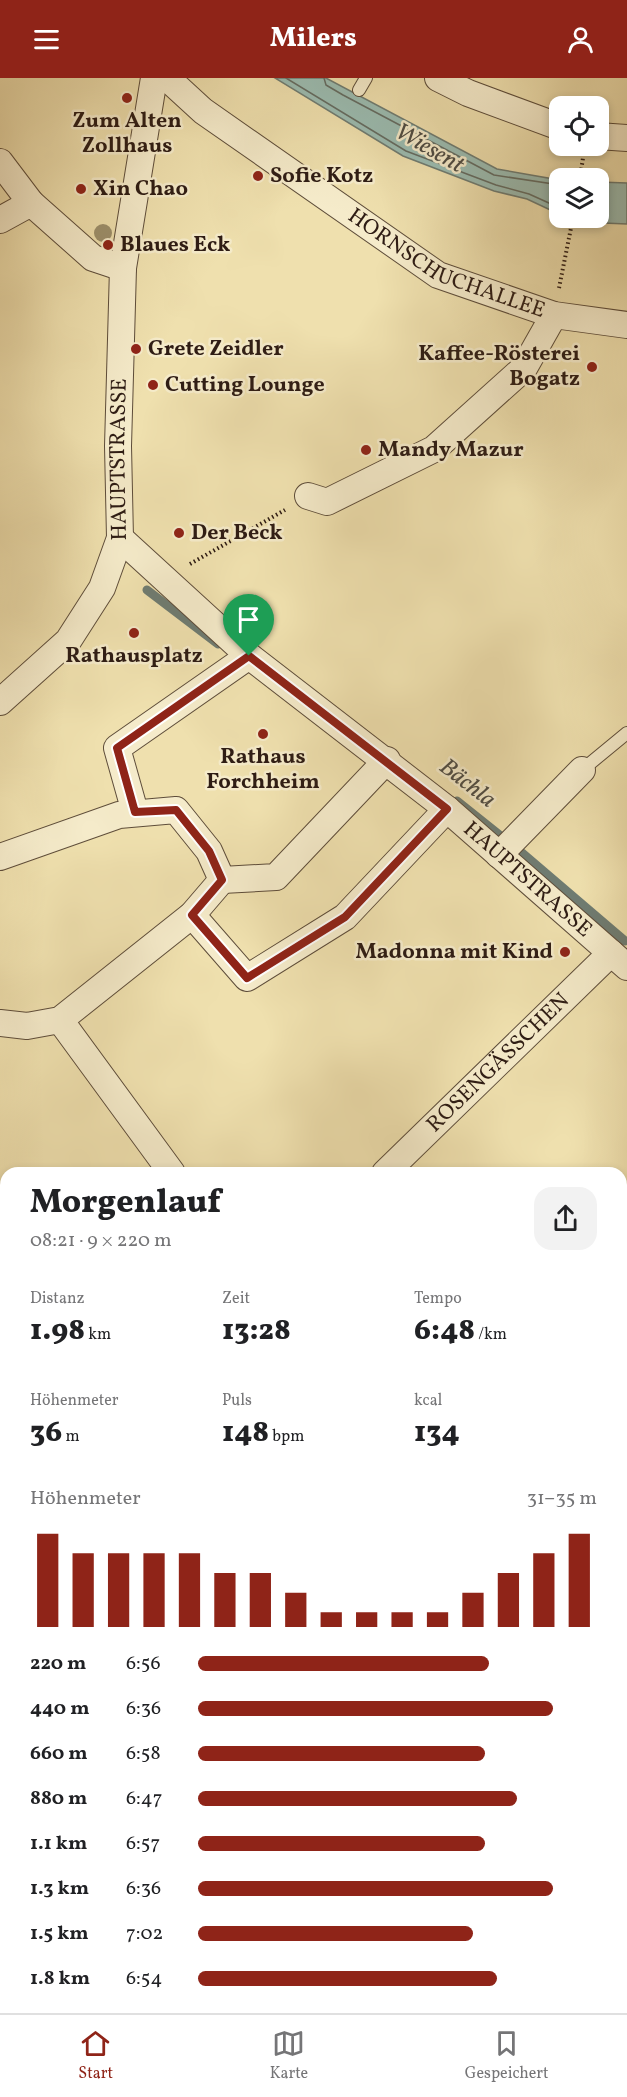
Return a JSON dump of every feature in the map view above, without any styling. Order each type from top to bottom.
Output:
[{"type":"street","name":"HAUPTSTRASSE","points":[[154,78],[123,268],[118,446],[120,538],[249,656],[387,760],[447,809],[622,962]]},
{"type":"street","name":"HORNSCHUCHALLEE","points":[[167,78],[203,111],[438,275],[554,315],[627,325]]},
{"type":"street","points":[[438,78],[468,93],[549,123]]},
{"type":"street","points":[[0,162],[31,202],[93,258],[123,268]]},
{"type":"street","points":[[0,220],[31,202]]},
{"type":"street","points":[[308,496],[327,502],[434,450],[524,368],[554,315]]},
{"type":"street","points":[[0,702],[68,641],[102,588],[120,538]]},
{"type":"street","points":[[135,812],[117,748],[249,656]]},
{"type":"street","points":[[0,1023],[27,1026],[60,1020],[192,915],[222,880],[276,877],[387,760]]},
{"type":"street","points":[[499,855],[582,770]]},
{"type":"street","points":[[192,915],[247,978],[345,917],[447,809]]},
{"type":"street","points":[[0,857],[135,812],[176,810],[209,851],[222,880]]},
{"type":"street","name":"ROSENGÄSSCHEN","points":[[392,1167],[622,962]]},
{"type":"street","points":[[60,1020],[168,1167]]},
{"type":"lane","points":[[359,90],[366,78]]},
{"type":"lane","points":[[582,770],[627,733]]},
{"type":"path","points":[[554,315],[571,228]]},
{"type":"path","points":[[166,578],[308,496]]},
{"type":"water","name":"Wiesent","points":[[275,78],[326,78],[497,169],[549,178],[549,209],[527,199],[494,191],[403,156]]},
{"type":"water","points":[[609,182],[627,183],[627,224],[609,223]]},
{"type":"waterway","name":"Bächla","points":[[147,590],[218,644]]},
{"type":"waterway","name":"Bächla","points":[[457,801],[502,837]]},
{"type":"waterway","name":"Bächla","points":[[522,853],[625,941]]},
{"type":"place","name":"Zum Alten Zollhaus","points":[[127,98]]},
{"type":"place","name":"Sofie Kotz","points":[[258,176]]},
{"type":"place","name":"Xin Chao","points":[[81,189]]},
{"type":"place","name":"Blaues Eck","points":[[108,245]]},
{"type":"place","name":"Grete Zeidler","points":[[136,349]]},
{"type":"place","name":"Kaffee-Rösterei Bogatz","points":[[592,367]]},
{"type":"place","name":"Cutting Lounge","points":[[153,385]]},
{"type":"place","name":"Mandy Mazur","points":[[366,450]]},
{"type":"place","name":"Der Beck","points":[[179,533]]},
{"type":"place","name":"Rathausplatz","points":[[134,633]]},
{"type":"place","name":"Rathaus Forchheim","points":[[263,734]]},
{"type":"place","name":"Madonna mit Kind","points":[[565,952]]},
{"type":"route","points":[[249,656],[387,760],[447,809],[345,917],[247,978],[192,915],[222,880],[209,851],[176,810],[135,812],[117,748],[249,656]]}]
